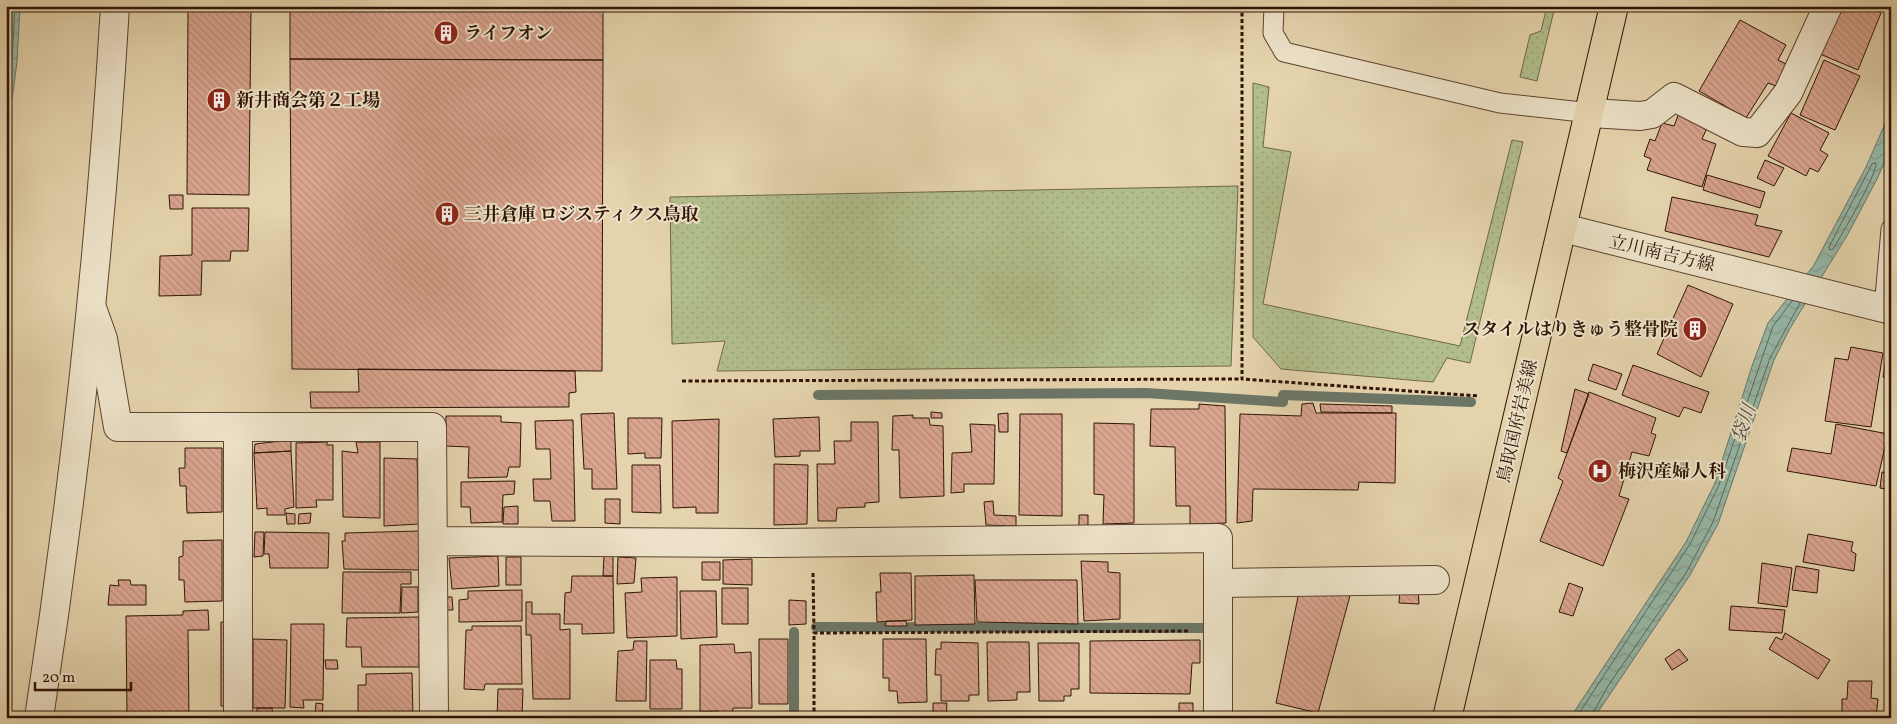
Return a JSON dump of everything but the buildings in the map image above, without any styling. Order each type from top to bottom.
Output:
[{"type":"main road","name":"鳥取国府岩美線","points":[[1446,718],[1591,112],[1614,6]]},
{"type":"street","points":[[39,718],[58,592],[92,308],[106,157],[115,6]]},
{"type":"street","points":[[1591,112],[1640,116],[1652,114],[1674,97],[1743,132],[1757,133],[1788,93],[1828,6]]},
{"type":"street","name":"立川南吉方線","points":[[1563,228],[1761,276],[1878,307]]},
{"type":"street","points":[[92,308],[103,339],[118,426],[432,427],[434,718]]},
{"type":"street","points":[[238,427],[238,718]]},
{"type":"street","points":[[434,541],[813,542],[1218,538],[1218,718]]},
{"type":"street","points":[[1219,583],[1435,580]]},
{"type":"lane","points":[[1274,6],[1274,33],[1284,52],[1500,103],[1591,112]]},
{"type":"lane","points":[[1878,307],[1891,229]]},
{"type":"path","points":[[1242,6],[1242,379]]},
{"type":"path","points":[[682,381],[1242,379],[1480,396]]},
{"type":"path","points":[[813,542],[814,718]]},
{"type":"path","points":[[814,632],[1219,631]]},
{"type":"green space","points":[[1547,6],[1555,6],[1537,81],[1520,77],[1530,35],[1541,31]]},
{"type":"green space","points":[[1253,83],[1269,87],[1263,147],[1291,152],[1263,304],[1460,346],[1512,140],[1523,142],[1470,363],[1447,358],[1433,382],[1281,369],[1253,337]]},
{"type":"green space","points":[[1238,186],[1231,366],[717,371],[725,341],[672,344],[670,197]]},
{"type":"water","points":[[6,6],[20,6],[17,62],[12,100],[6,102]]},
{"type":"water","name":"袋川","points":[[1891,110],[1891,146],[1878,177],[1848,234],[1789,330],[1774,360],[1718,524],[1690,575],[1594,718],[1570,718],[1686,542],[1715,483],[1753,363],[1768,323],[1814,265],[1866,167]]},
{"type":"waterway","points":[[818,395],[1146,393],[1283,402],[1283,395],[1471,402]]},
{"type":"waterway","points":[[816,627],[1203,628]]},
{"type":"waterway","points":[[794,632],[794,718]]},
{"type":"place","name":"ライフオン","points":[[446,33]]},
{"type":"place","name":"新井商会第２工場","points":[[219,100]]},
{"type":"place","name":"三井倉庫 ロジスティクス鳥取","points":[[447,214]]},
{"type":"place","name":"スタイルはりきゅう整骨院","points":[[1695,329]]},
{"type":"place","name":"梅沢産婦人科","points":[[1600,471]]}]
